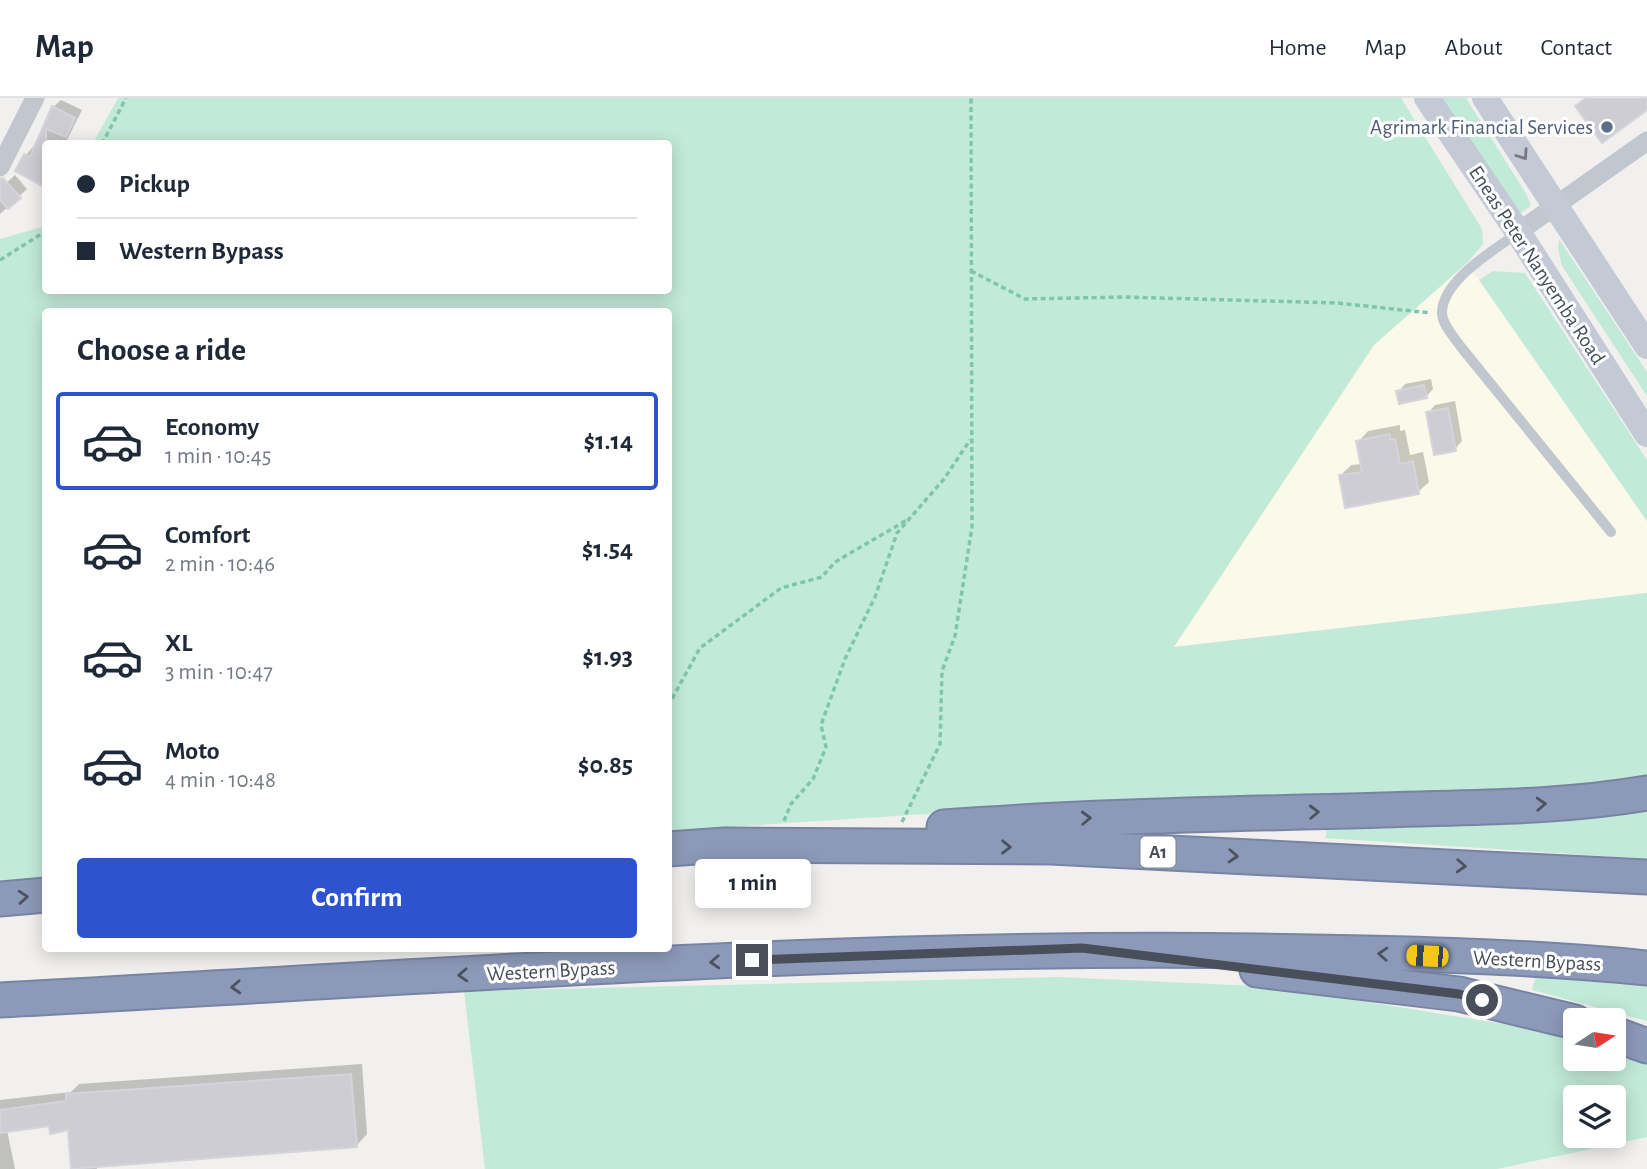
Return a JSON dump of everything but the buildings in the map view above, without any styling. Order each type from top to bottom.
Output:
[{"type":"highway","points":[[725,845],[1045,819],[1584,802],[1647,793]]},
{"type":"highway","name":"A1","points":[[672,849],[725,845],[1051,847],[1647,877]]},
{"type":"highway","points":[[0,899],[42,895]]},
{"type":"highway","points":[[1082,948],[1459,994],[1563,1020]]},
{"type":"highway","name":"Western Bypass","points":[[0,1000],[915,952],[1082,948],[1349,953],[1647,968]]},
{"type":"highway","points":[[1626,1038],[1647,1046]]},
{"type":"main road","name":"Eneas Peter Nanyemba Road","points":[[1426,98],[1518,232],[1647,433]]},
{"type":"main road","points":[[1485,98],[1647,346]]},
{"type":"street","points":[[0,167],[35,98]]},
{"type":"street","points":[[1518,232],[1647,141]]},
{"type":"lane","points":[[1518,232],[1452,286],[1442,315],[1461,347],[1611,532]]},
{"type":"path","points":[[104,140],[126,98]]},
{"type":"path","points":[[897,831],[940,744],[942,671],[955,636],[972,527],[971,98]]},
{"type":"path","points":[[0,260],[42,234]]},
{"type":"path","points":[[971,271],[1025,299],[1124,297],[1337,303],[1442,315]]},
{"type":"path","points":[[775,841],[791,804],[813,779],[826,747],[821,724],[836,683],[875,597],[897,533],[944,479],[971,439]]},
{"type":"path","points":[[672,699],[700,648],[781,588],[822,577],[835,562],[910,518]]},
{"type":"shaded area","points":[[1467,263],[1647,521],[1647,593],[1173,647],[1374,345]]},
{"type":"green space","points":[[118,98],[1401,98],[1482,229],[1483,244],[1467,263],[1374,345],[1174,647],[1647,593],[1647,780],[1563,790],[1107,802],[672,831],[672,308],[42,308],[42,878],[0,881],[0,239],[42,227],[42,294],[672,294],[672,140],[95,140]]},
{"type":"green space","points":[[1442,98],[1466,98],[1527,195],[1531,206],[1518,215]]},
{"type":"green space","points":[[1559,239],[1647,372],[1647,396],[1562,266]]},
{"type":"green space","points":[[1493,271],[1525,273],[1647,460],[1647,521],[1479,280]]},
{"type":"green space","points":[[1647,805],[1647,859],[1325,838],[1327,829],[1336,826]]},
{"type":"green space","points":[[1536,976],[1647,987],[1647,1021],[1626,1015],[1626,1008],[1599,1008],[1532,990]]},
{"type":"green space","points":[[1059,977],[1275,987],[1522,1027],[1563,1037],[1563,1071],[1626,1071],[1626,1055],[1647,1063],[1647,1137],[1626,1141],[1626,1085],[1563,1085],[1563,1148],[1595,1148],[1497,1169],[485,1169],[464,991]]},
{"type":"place","name":"Agrimark Financial Services","points":[[1607,127]]},
{"type":"route","points":[[752,960],[1082,948],[1459,994],[1482,1000]]}]
